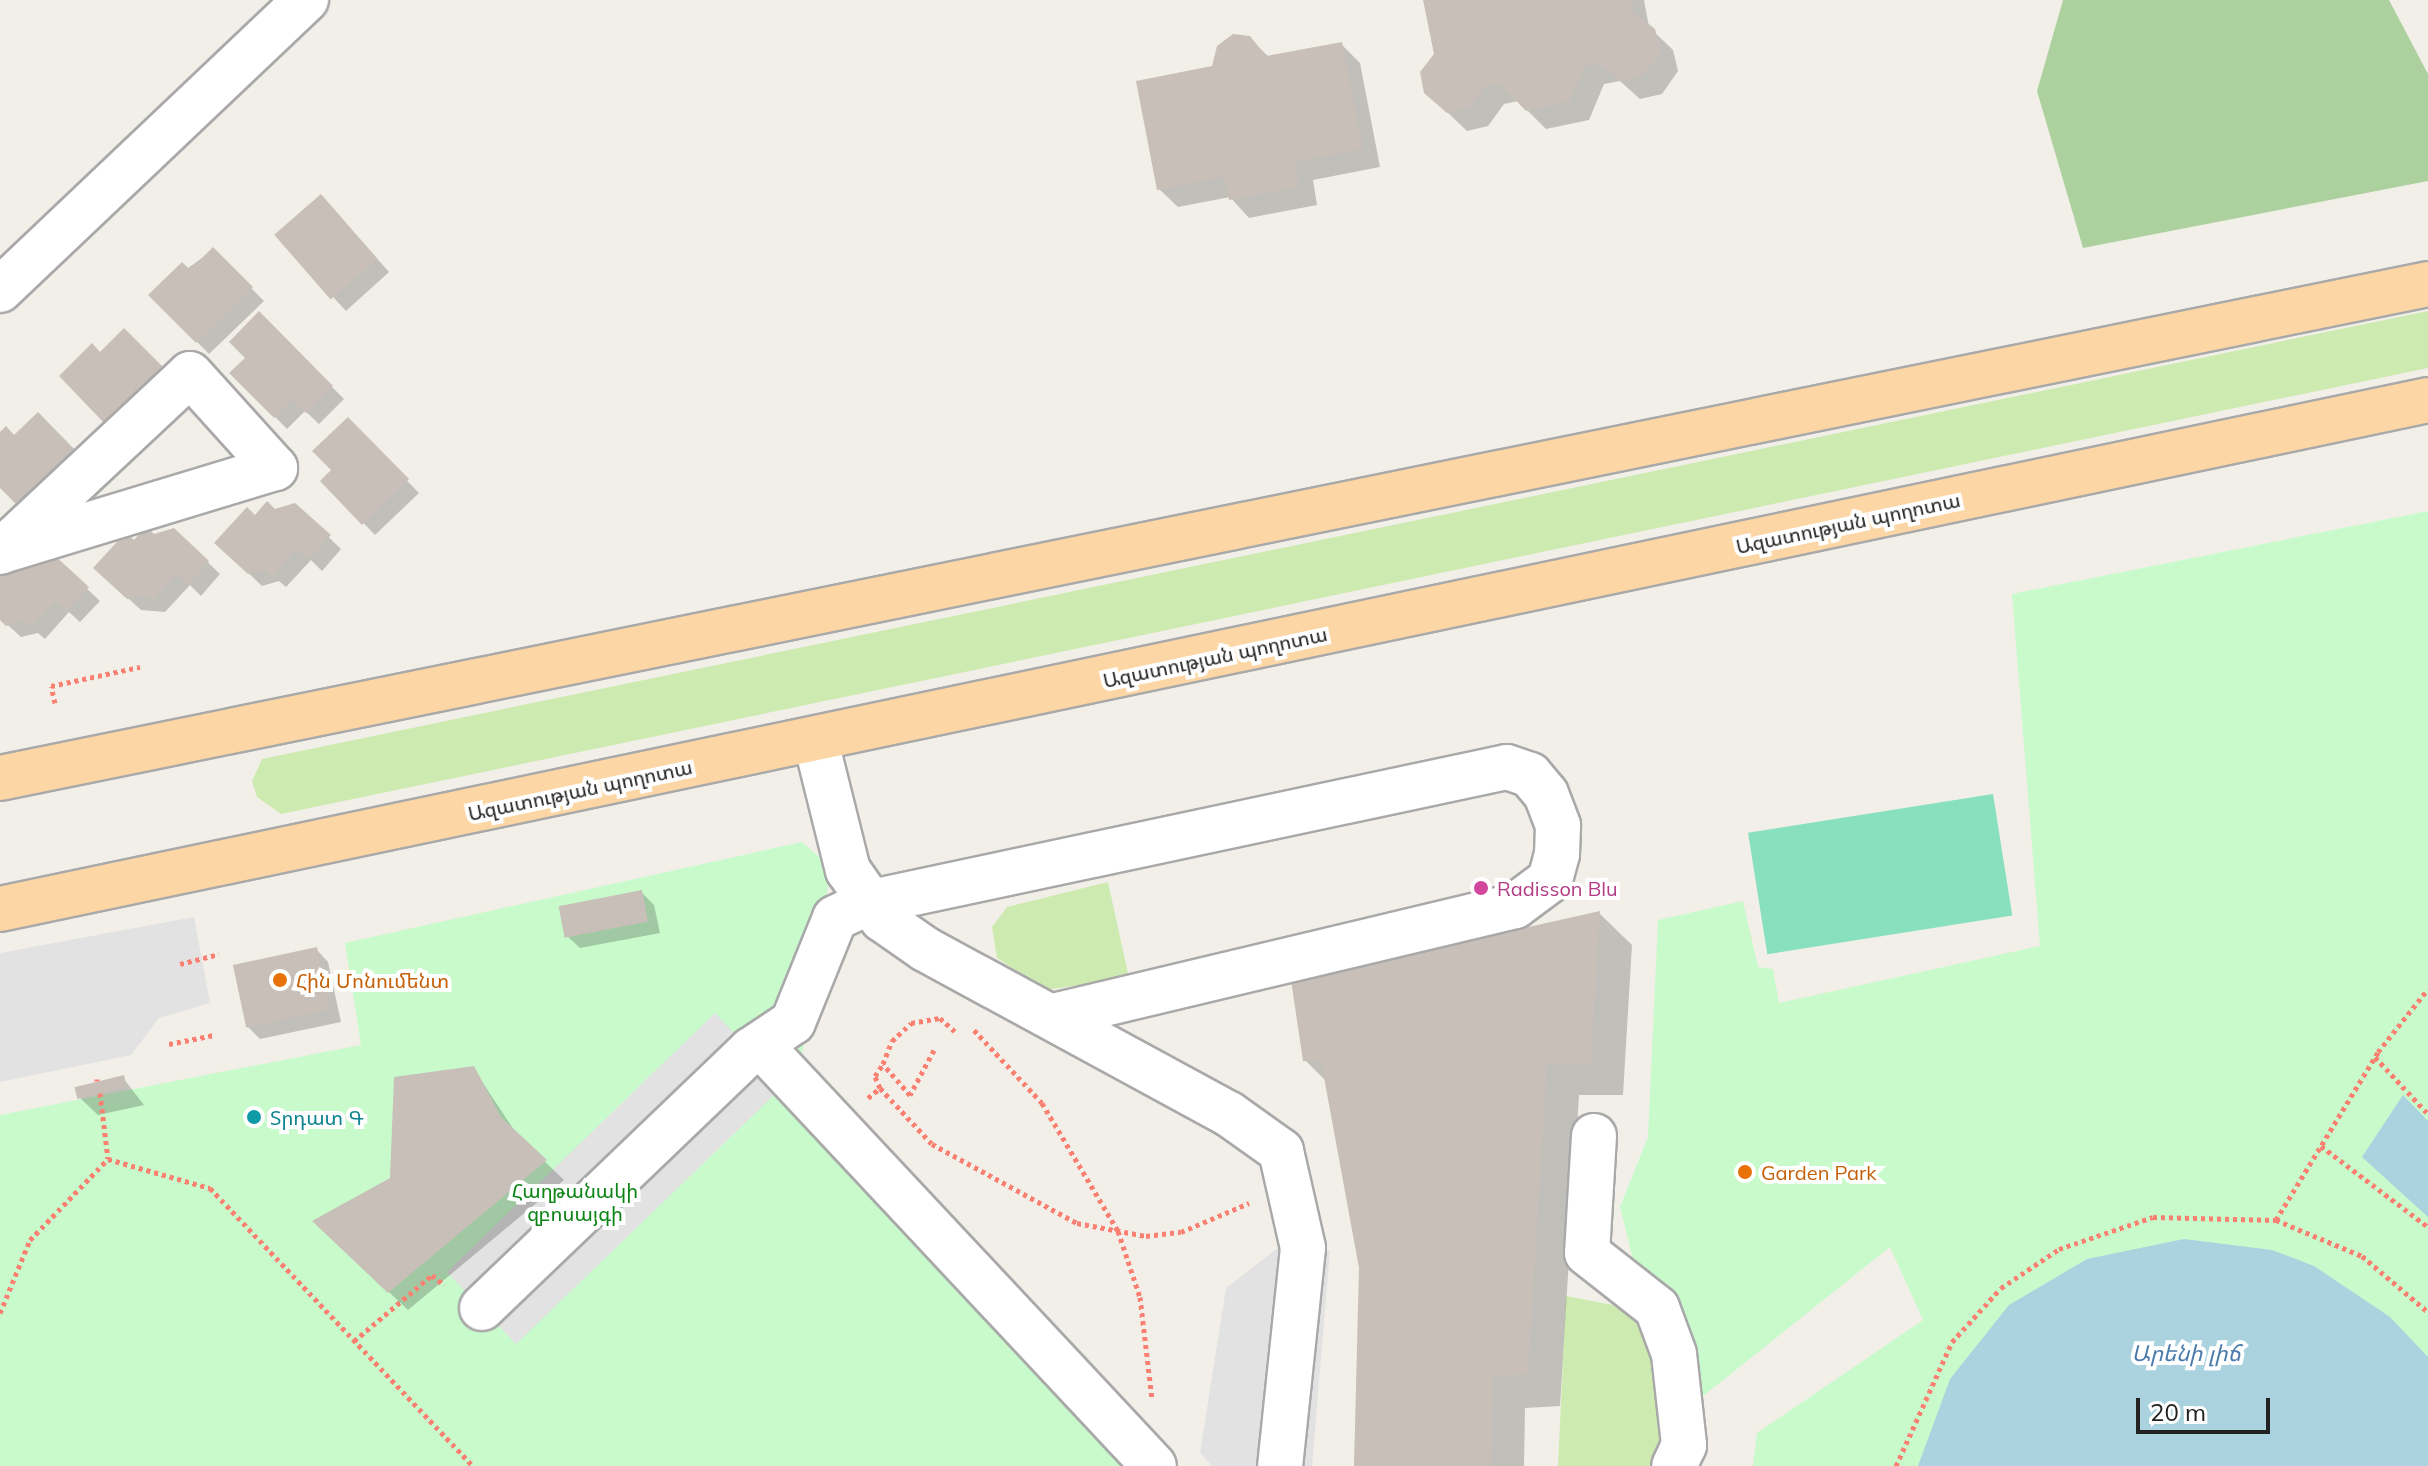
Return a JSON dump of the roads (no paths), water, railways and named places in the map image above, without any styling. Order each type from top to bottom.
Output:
[{"type":"main road","points":[[0,778],[2428,284]]},
{"type":"main road","name":"Ազատության պողոտա","points":[[0,909],[816,742],[2428,400]]},
{"type":"main road","points":[[0,799],[71,781],[111,755]]},
{"type":"street","points":[[0,290],[306,0]]},
{"type":"street","points":[[190,374],[275,468],[260,473],[0,552],[190,374]]},
{"type":"street","points":[[816,742],[834,832],[867,903],[925,949],[1057,1015],[1281,1151],[1303,1248],[1280,1466]]},
{"type":"street","points":[[482,1308],[751,1050],[763,1048],[793,1022],[835,918],[867,903],[1507,767],[1530,775],[1546,794],[1558,826],[1554,867],[1550,880],[1515,906],[1057,1015]]},
{"type":"street","points":[[763,1048],[1154,1466]]},
{"type":"street","points":[[1594,1136],[1587,1253],[1657,1308],[1674,1354],[1684,1445],[1674,1466]]},
{"type":"water","points":[[2403,1095],[2428,1121],[2428,1217],[2362,1157]]},
{"type":"water","name":"Արենի լիճ","points":[[2184,1239],[2272,1250],[2314,1266],[2390,1317],[2428,1357],[2428,1466],[1918,1466],[1950,1379],[2009,1305],[2087,1259]]},
{"type":"place","name":"Radisson Blu","points":[[1481,888]]},
{"type":"place","name":"Հին Մոնումենտ","points":[[280,980]]},
{"type":"place","name":"Տրդատ Գ","points":[[254,1117]]},
{"type":"place","name":"Garden Park","points":[[1745,1172]]},
{"type":"park label","name":"Հաղթանակի զբոսայգի","points":[[575,1202]]}]
